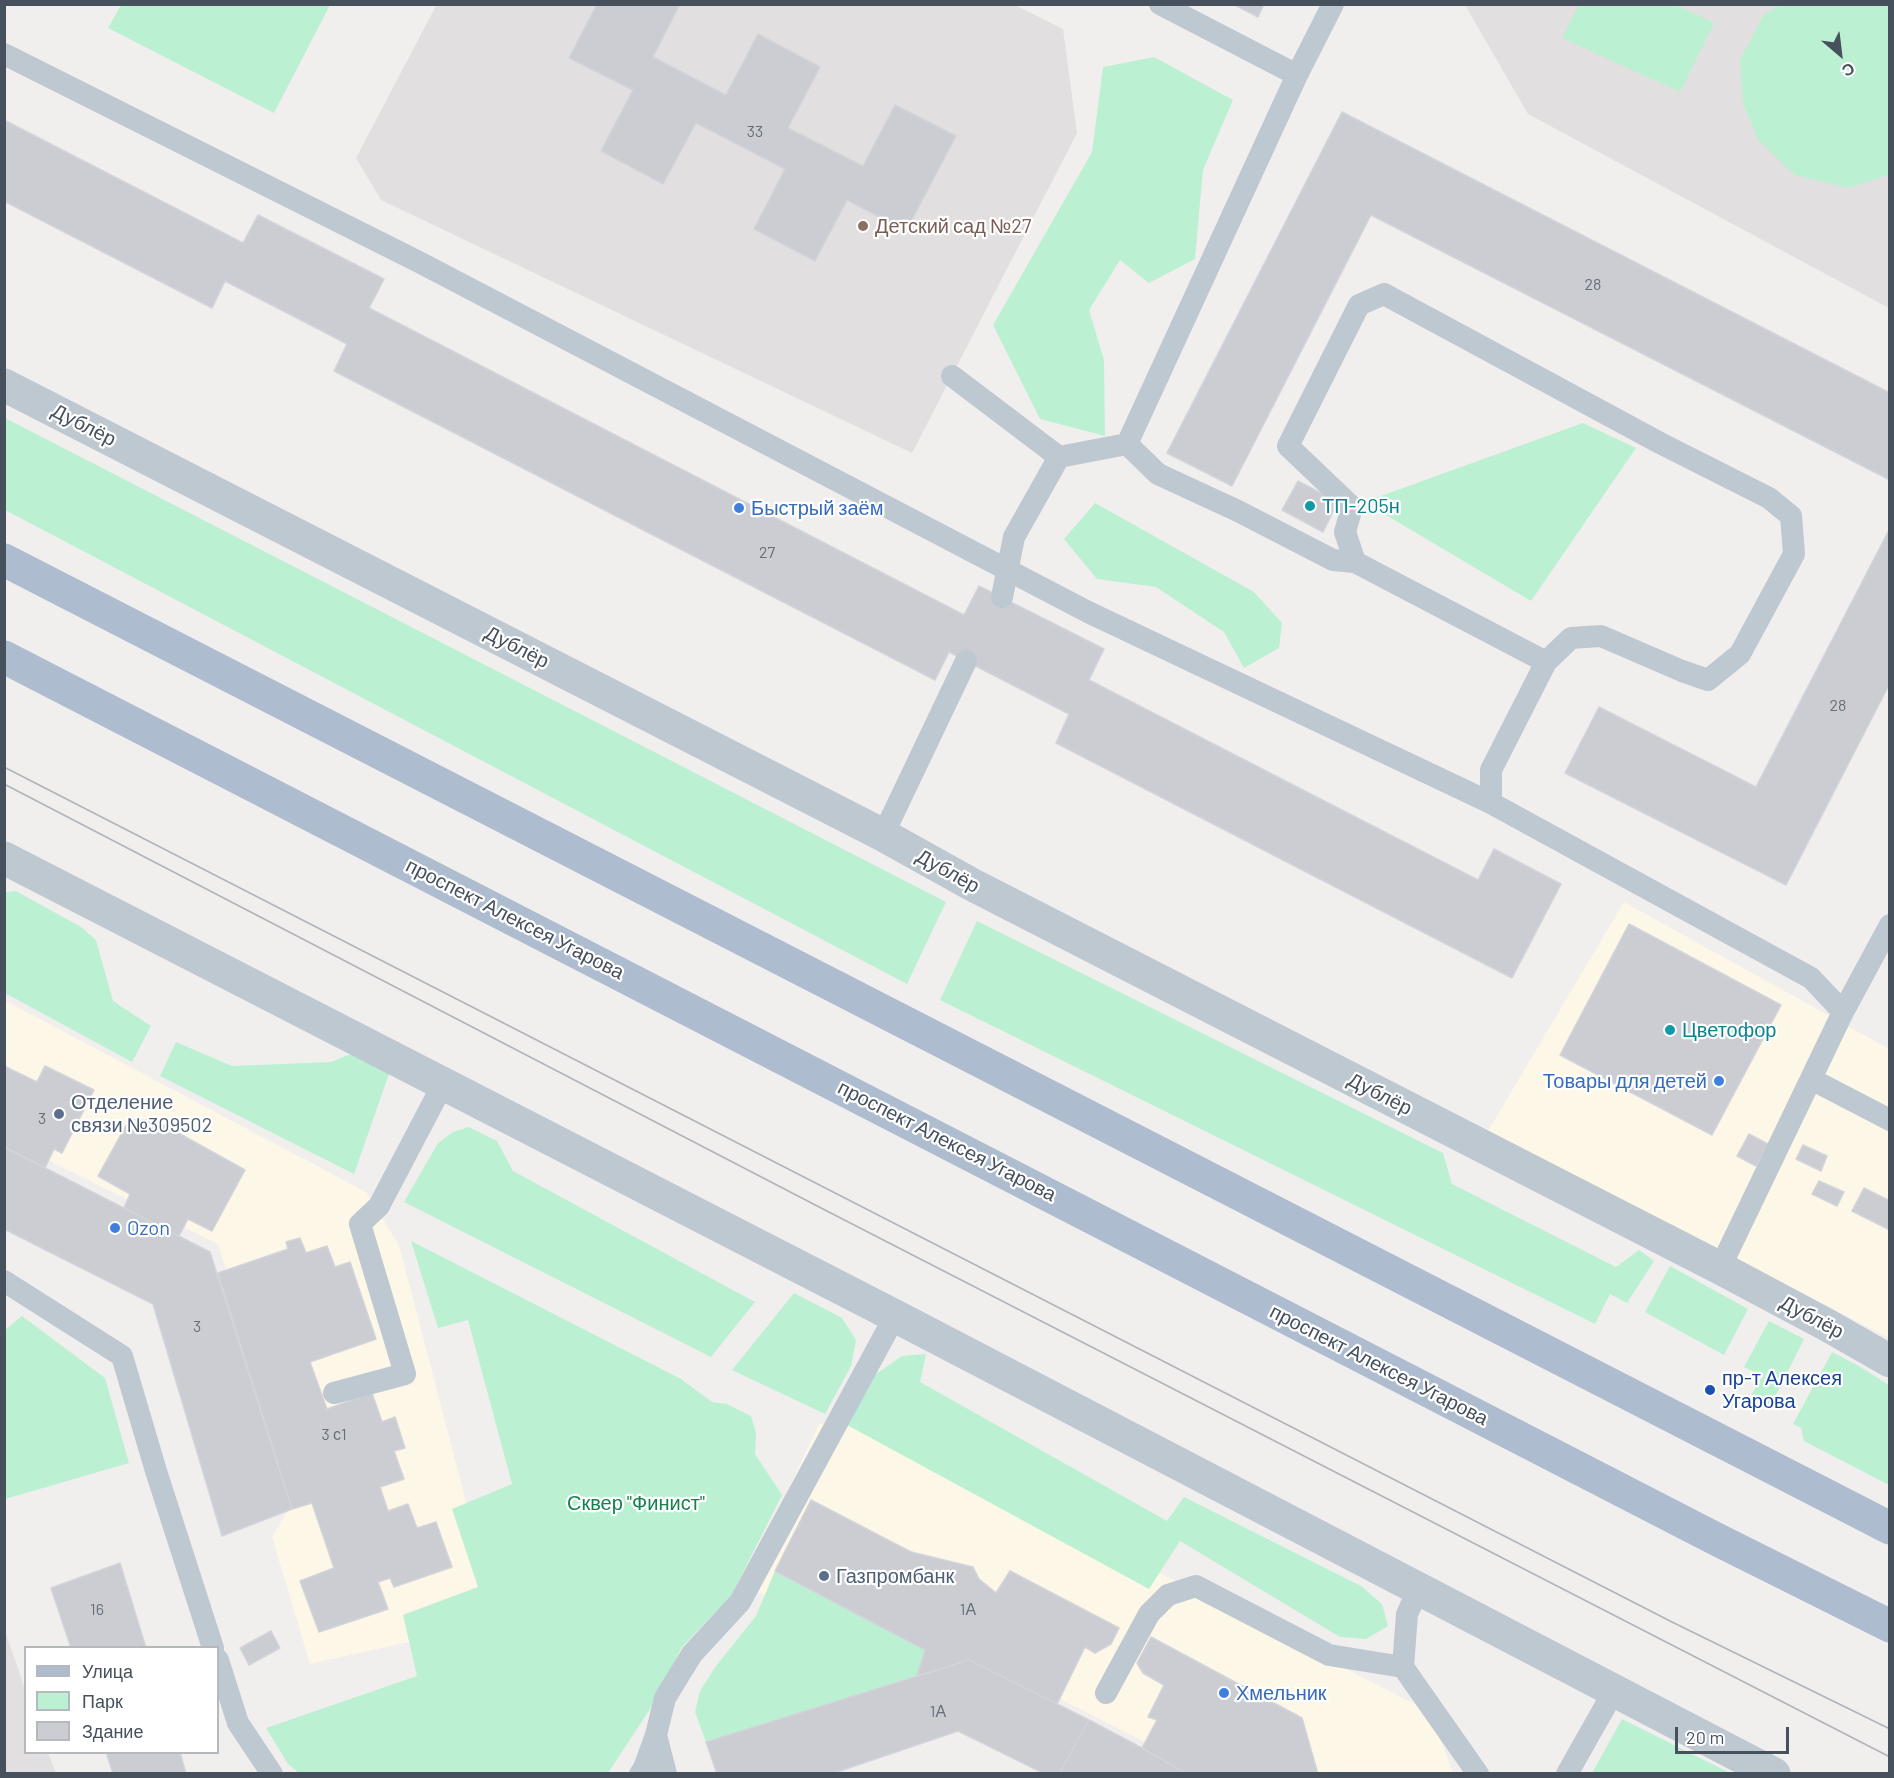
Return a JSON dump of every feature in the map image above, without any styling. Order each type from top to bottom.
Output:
[{"type":"main road","points":[[17,567],[1890,1528]]},
{"type":"main road","name":"проспект Алексея Угарова","points":[[4,657],[1716,1539],[1890,1626]]},
{"type":"street","name":"Дублёр","points":[[4,385],[883,835],[970,884],[1720,1268],[1890,1361]]},
{"type":"street","points":[[4,553],[17,567]]},
{"type":"street","points":[[4,858],[895,1316],[1774,1773]]},
{"type":"lane","points":[[1160,4],[1297,75]]},
{"type":"lane","points":[[1127,444],[1297,75],[1333,4]]},
{"type":"lane","points":[[4,54],[419,262],[1089,612],[1491,803],[1811,978],[1843,1012]]},
{"type":"lane","points":[[1355,562],[1346,532],[1352,507],[1288,446],[1359,305],[1384,294],[1660,443],[1769,498],[1791,516],[1794,554],[1740,654],[1708,680],[1601,636],[1571,638],[1546,662],[1491,770],[1491,803]]},
{"type":"lane","points":[[952,376],[1059,457],[1127,444]]},
{"type":"lane","points":[[1127,444],[1158,474],[1238,511],[1333,560],[1355,562],[1546,662]]},
{"type":"lane","points":[[1002,597],[1014,537],[1059,457]]},
{"type":"lane","points":[[883,835],[966,661]]},
{"type":"lane","points":[[1720,1268],[1843,1012],[1890,925]]},
{"type":"lane","points":[[1811,1079],[1890,1120]]},
{"type":"lane","points":[[334,1394],[405,1374],[360,1224],[379,1206],[443,1084]]},
{"type":"lane","points":[[4,1281],[122,1356],[156,1471],[213,1646]]},
{"type":"lane","points":[[640,1773],[656,1735],[665,1698],[692,1654],[740,1602],[895,1316]]},
{"type":"lane","points":[[1106,1693],[1149,1614],[1168,1595],[1196,1586],[1329,1655],[1403,1667]]},
{"type":"lane","points":[[1419,1588],[1407,1614],[1403,1667],[1478,1773]]},
{"type":"lane","points":[[219,1663],[238,1723],[272,1773]]},
{"type":"lane","points":[[1567,1773],[1615,1689]]},
{"type":"lane","points":[[656,1735],[666,1773]]},
{"type":"shaded area","points":[[437,4],[1015,5],[1063,29],[1077,133],[912,453],[381,200],[356,158]]},
{"type":"shaded area","points":[[1465,5],[1889,5],[1889,308],[1528,114]]},
{"type":"shaded area","points":[[1624,902],[1889,1049],[1889,1338],[1488,1131]]},
{"type":"shaded area","points":[[4,1000],[366,1192],[399,1245],[468,1509],[478,1587],[404,1614],[409,1642],[310,1664],[272,1537],[297,1495],[218,1244],[5,1139]]},
{"type":"shaded area","points":[[868,1423],[1430,1712],[1453,1773],[1205,1773],[975,1655],[742,1588],[819,1424]]},
{"type":"shaded area","points":[[5,1631],[24,1686],[24,1754],[48,1754],[56,1773],[5,1773]]},
{"type":"green space","points":[[121,5],[330,5],[274,113],[108,28]]},
{"type":"green space","points":[[1579,5],[1676,5],[1714,23],[1680,92],[1562,38]]},
{"type":"green space","points":[[1779,5],[1889,5],[1889,175],[1848,188],[1795,175],[1759,141],[1743,104],[1740,60],[1763,16]]},
{"type":"green space","points":[[1154,57],[1233,100],[1203,170],[1195,259],[1149,283],[1120,260],[1089,310],[1104,360],[1105,436],[1040,419],[993,325],[1092,152],[1103,67]]},
{"type":"green space","points":[[5,418],[946,902],[907,984],[5,510]]},
{"type":"green space","points":[[1583,423],[1636,448],[1531,601],[1364,502]]},
{"type":"green space","points":[[1095,503],[1254,592],[1282,623],[1279,648],[1244,668],[1224,632],[1156,587],[1097,579],[1064,539]]},
{"type":"green space","points":[[16,891],[81,927],[96,940],[113,1001],[151,1026],[132,1062],[5,993],[5,892]]},
{"type":"green space","points":[[977,921],[1443,1153],[1452,1184],[1616,1267],[1639,1250],[1654,1261],[1627,1303],[1610,1294],[1595,1324],[940,1000]]},
{"type":"green space","points":[[176,1042],[232,1066],[331,1062],[353,1053],[390,1071],[354,1174],[160,1076]]},
{"type":"green space","points":[[469,1127],[497,1141],[513,1171],[755,1302],[711,1357],[404,1202],[438,1143],[453,1132]]},
{"type":"green space","name":"Сквер \"Финист\"","points":[[411,1241],[681,1379],[712,1402],[727,1404],[751,1416],[756,1433],[755,1454],[782,1495],[731,1596],[682,1647],[650,1709],[608,1773],[299,1773],[288,1764],[266,1728],[417,1676],[403,1615],[478,1587],[452,1509],[512,1484],[468,1320],[438,1328]]},
{"type":"green space","points":[[1670,1266],[1748,1309],[1724,1355],[1645,1312]]},
{"type":"green space","points":[[794,1293],[842,1318],[856,1340],[851,1366],[825,1414],[732,1370]]},
{"type":"green space","points":[[22,1316],[105,1378],[129,1463],[5,1499],[5,1330]]},
{"type":"green space","points":[[1769,1321],[1804,1339],[1771,1405],[1751,1395],[1763,1376],[1744,1367]]},
{"type":"green space","points":[[1832,1352],[1889,1385],[1889,1485],[1804,1441],[1801,1428],[1793,1424]]},
{"type":"green space","points":[[926,1354],[920,1382],[1167,1521],[1184,1497],[1361,1586],[1382,1604],[1388,1626],[1366,1639],[1340,1637],[1180,1541],[1149,1589],[847,1425],[872,1377],[902,1356]]},
{"type":"green space","points":[[775,1571],[925,1650],[917,1676],[706,1742],[695,1712],[700,1691],[716,1666],[756,1616]]},
{"type":"green space","points":[[1622,1719],[1730,1773],[1592,1773]]},
{"type":"building","points":[[597,4],[680,4],[653,57],[726,95],[758,34],[820,67],[788,128],[863,166],[895,105],[956,136],[906,231],[847,200],[815,261],[754,229],[785,169],[696,123],[663,184],[601,151],[633,90],[569,58]]},
{"type":"building","points":[[1233,4],[1264,4],[1258,17]]},
{"type":"building","points":[[1342,112],[1890,393],[1890,480],[1371,215],[1232,486],[1167,453]]},
{"type":"building","points":[[4,120],[243,243],[258,215],[384,279],[369,308],[964,615],[979,586],[1104,649],[1089,680],[1478,880],[1494,849],[1561,884],[1512,978],[1056,743],[1069,714],[949,652],[935,680],[334,371],[347,344],[225,281],[212,308],[4,201]]},
{"type":"building","name":"ТП-205н","points":[[1298,481],[1338,502],[1323,532],[1282,510]]},
{"type":"building","points":[[1890,528],[1890,683],[1786,885],[1565,773],[1599,707],[1756,787]]},
{"type":"building","name":"Цветофор","points":[[1629,924],[1781,1005],[1712,1135],[1560,1055]]},
{"type":"building","points":[[4,1066],[37,1082],[45,1066],[94,1090],[62,1153],[54,1149],[45,1168],[4,1147]]},
{"type":"building","points":[[129,1120],[155,1120],[245,1170],[212,1231],[188,1219],[179,1236],[124,1208],[130,1194],[98,1176]]},
{"type":"building","points":[[1749,1134],[1768,1144],[1756,1166],[1737,1156]]},
{"type":"building","points":[[1803,1145],[1827,1156],[1821,1171],[1796,1159]]},
{"type":"building","points":[[4,1147],[210,1252],[292,1509],[222,1536],[153,1304],[4,1229]]},
{"type":"building","points":[[1819,1181],[1844,1192],[1837,1206],[1812,1194]]},
{"type":"building","points":[[1864,1188],[1890,1201],[1890,1230],[1852,1211]]},
{"type":"building","points":[[300,1238],[306,1253],[327,1246],[335,1267],[350,1262],[376,1339],[310,1362],[327,1409],[372,1393],[382,1422],[395,1417],[405,1448],[394,1451],[404,1479],[380,1487],[388,1511],[408,1504],[417,1528],[436,1522],[452,1567],[394,1587],[390,1578],[378,1582],[388,1609],[319,1632],[300,1581],[334,1568],[312,1503],[292,1509],[218,1273],[288,1249],[286,1242]]},
{"type":"building","points":[[811,1500],[911,1552],[973,1567],[979,1579],[996,1593],[1010,1571],[1119,1628],[1111,1644],[1095,1653],[1085,1647],[1057,1704],[969,1660],[917,1676],[925,1650],[775,1571]]},
{"type":"building","points":[[120,1563],[145,1646],[70,1646],[51,1588]]},
{"type":"building","points":[[271,1631],[280,1648],[249,1665],[240,1648]]},
{"type":"building","points":[[1151,1637],[1302,1718],[1318,1774],[1187,1774],[1142,1748],[1157,1720],[1148,1717],[1164,1685],[1143,1673],[1137,1663]]},
{"type":"building","points":[[969,1660],[1089,1720],[1059,1774],[1045,1774],[958,1731],[831,1774],[717,1774],[706,1742]]},
{"type":"building","points":[[1089,1720],[1142,1748],[1187,1774],[1059,1774]]},
{"type":"building","points":[[107,1754],[181,1754],[186,1774],[113,1774]]},
{"type":"tram line","points":[[4,767],[1672,1622],[1890,1729]]},
{"type":"tram line","points":[[4,784],[823,1209],[1890,1757]]},
{"type":"place","name":"Детский сад №27","points":[[863,226]]},
{"type":"place","name":"ТП-205н","points":[[1310,506]]},
{"type":"place","name":"Быстрый заём","points":[[739,508]]},
{"type":"place","name":"Цветофор","points":[[1670,1030]]},
{"type":"place","name":"Товары для детей","points":[[1719,1081]]},
{"type":"place","name":"Отделение связи №309502","points":[[59,1114]]},
{"type":"place","name":"Ozon","points":[[115,1228]]},
{"type":"place","name":"пр-т Алексея Угарова","points":[[1710,1390]]},
{"type":"place","name":"Газпромбанк","points":[[824,1576]]},
{"type":"place","name":"Хмельник","points":[[1224,1693]]}]
